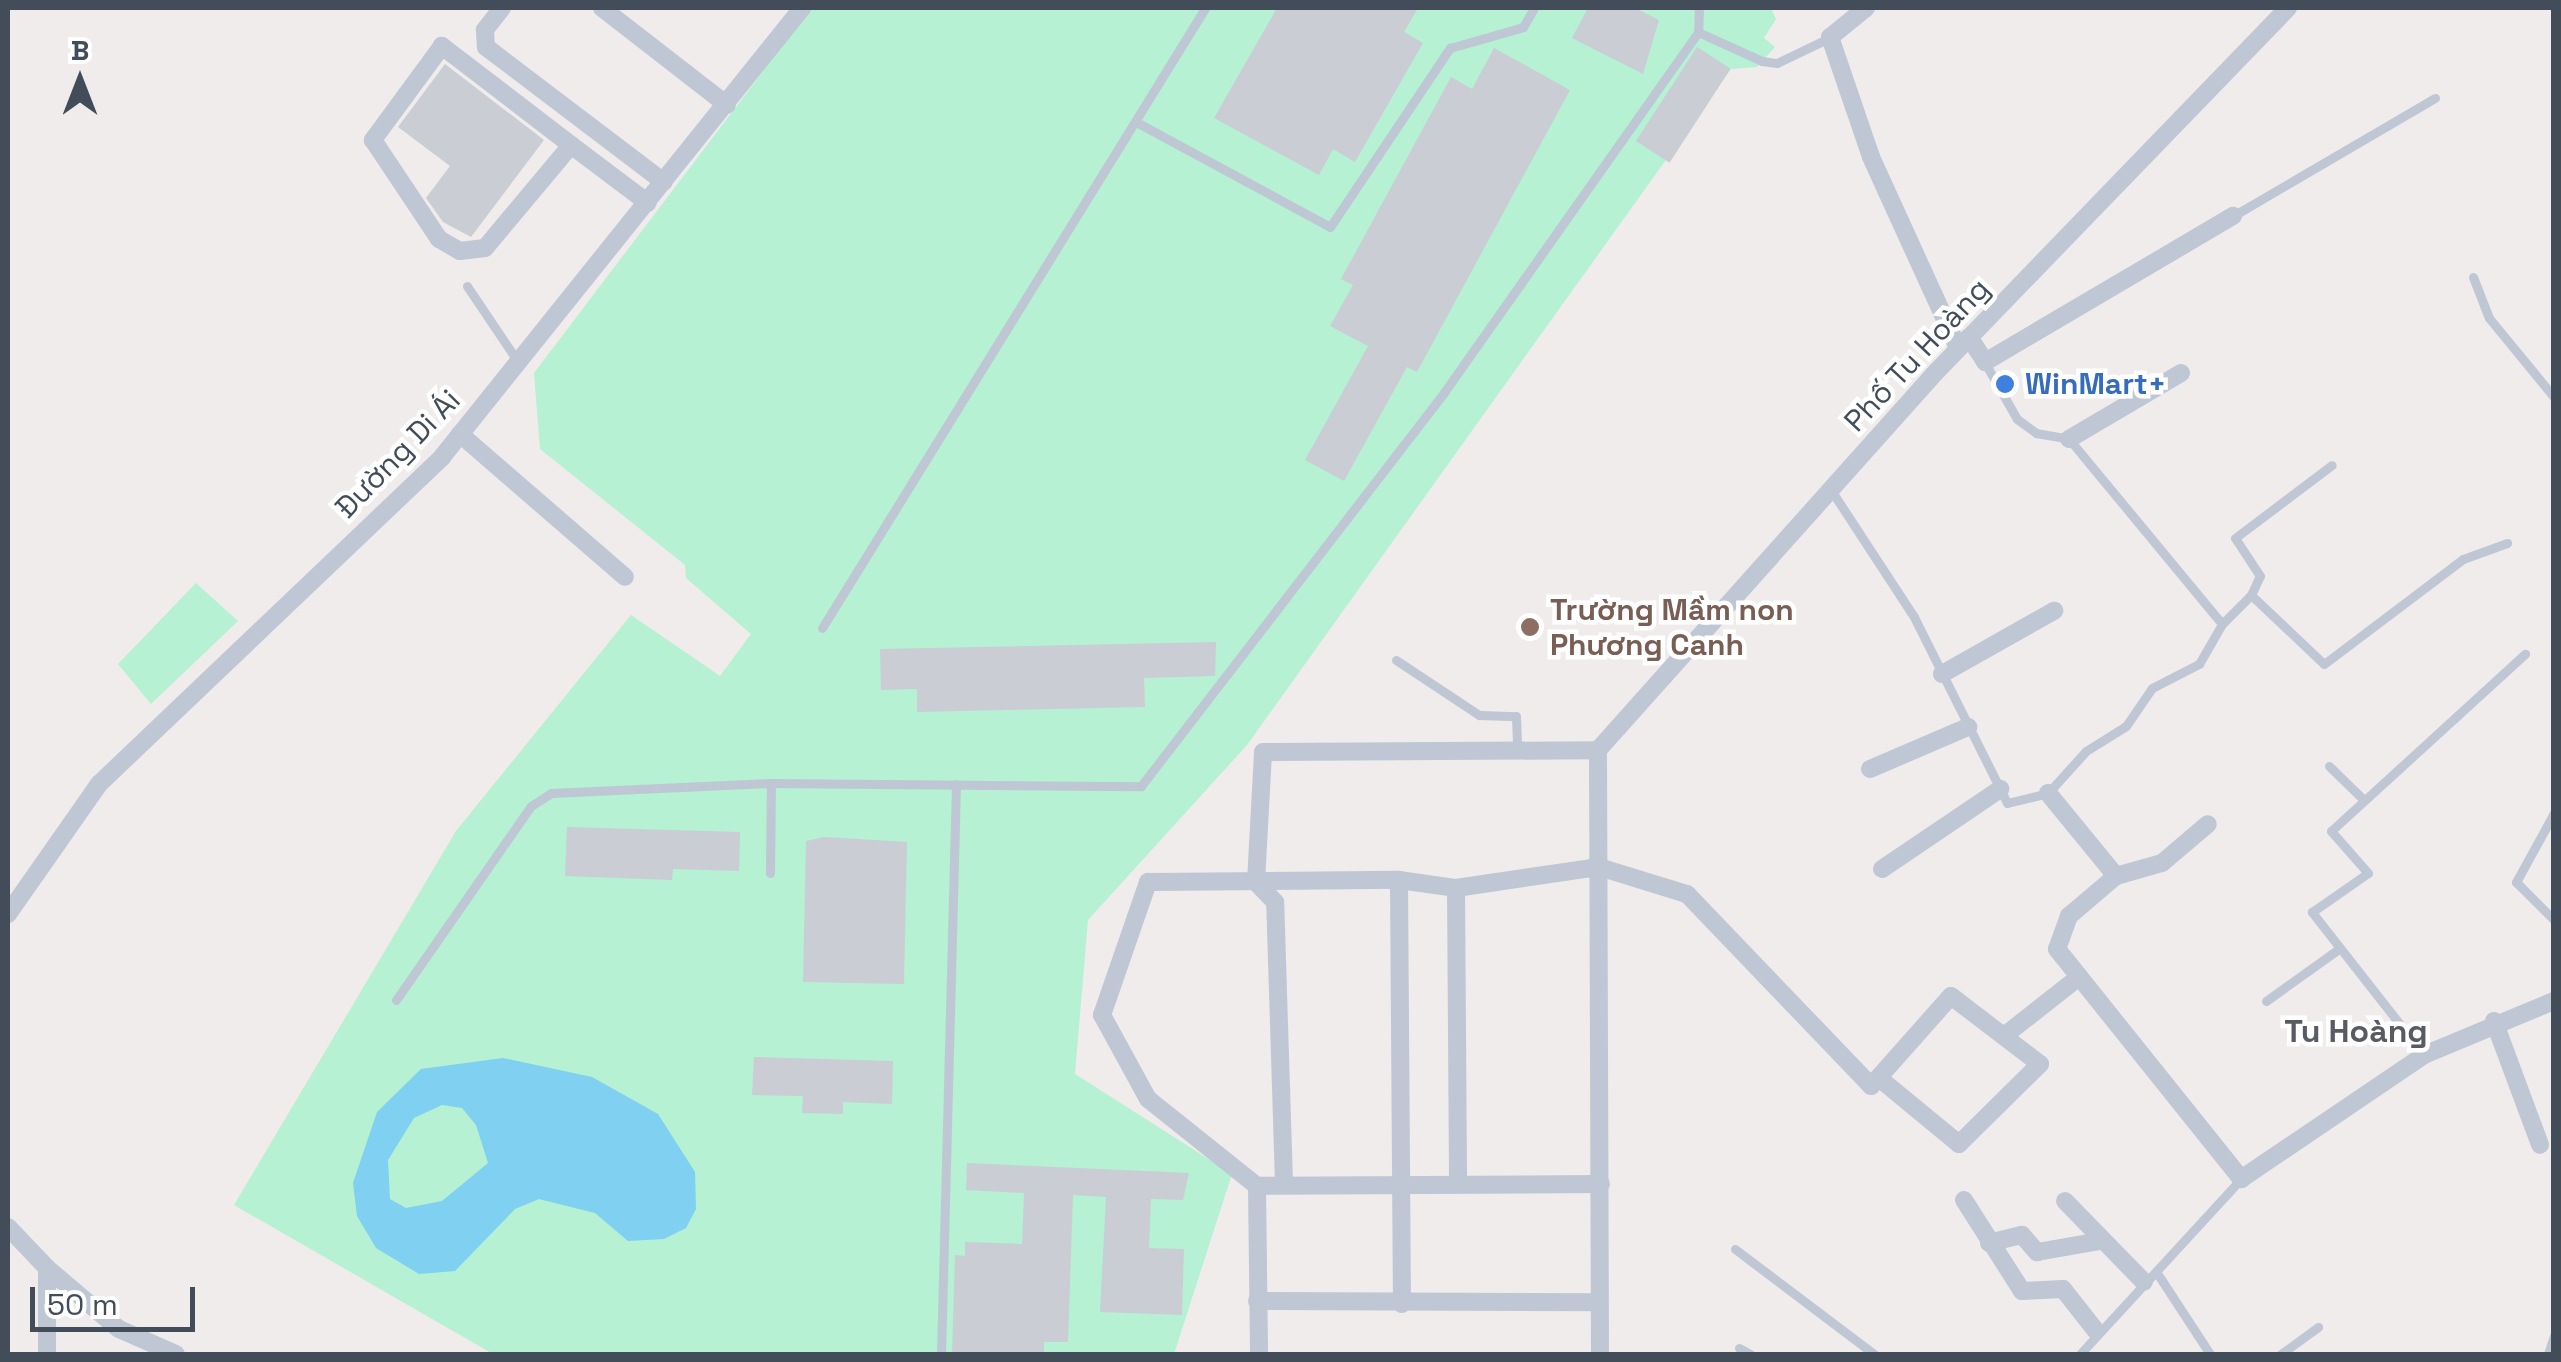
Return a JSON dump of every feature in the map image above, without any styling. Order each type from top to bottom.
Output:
[{"type":"street","points":[[502,8],[485,30],[486,47],[664,182]]},
{"type":"street","points":[[602,8],[727,104]]},
{"type":"street","name":"Đường Di Ái","points":[[8,914],[99,784],[460,434],[802,8]]},
{"type":"street","points":[[1866,8],[1830,38],[1871,157],[1964,343],[1984,362],[2233,216]]},
{"type":"street","name":"Phố Tu Hoàng","points":[[1598,750],[1964,343],[2288,8]]},
{"type":"street","points":[[572,145],[485,248],[460,251],[439,239],[373,140],[442,46],[572,145],[648,203]]},
{"type":"street","points":[[2069,438],[2181,373]]},
{"type":"street","points":[[460,434],[624,577]]},
{"type":"street","points":[[1942,674],[2054,610]]},
{"type":"street","points":[[1870,769],[1968,727]]},
{"type":"street","points":[[1284,1184],[1275,902],[1256,882],[1264,752],[1598,750],[1600,1354]]},
{"type":"street","points":[[1882,870],[2000,789]]},
{"type":"street","points":[[2048,794],[2116,876]]},
{"type":"street","points":[[2208,824],[2162,863],[2116,876],[2069,916],[2057,949],[2241,1179],[2424,1055],[2494,1020],[2554,1001]]},
{"type":"street","points":[[1601,1184],[1458,1181],[1256,1186],[1148,1099],[1102,1015],[1148,882],[1400,880],[1456,888],[1598,866],[1687,894],[1834,1054],[1871,1086],[1951,996],[2040,1064],[1960,1144],[1879,1078]]},
{"type":"street","points":[[1400,880],[1402,1304]]},
{"type":"street","points":[[1456,888],[1458,1181]]},
{"type":"street","points":[[2004,1036],[2080,977]]},
{"type":"street","points":[[2494,1020],[2540,1145]]},
{"type":"street","points":[[1256,1186],[1259,1354]]},
{"type":"street","points":[[1964,1200],[2022,1291],[2063,1289],[2096,1330]]},
{"type":"street","points":[[2065,1201],[2100,1241],[2150,1278]]},
{"type":"street","points":[[8,1228],[47,1268],[120,1329],[176,1354]]},
{"type":"street","points":[[1989,1243],[2022,1234],[2037,1252],[2100,1241]]},
{"type":"street","points":[[47,1268],[47,1354]]},
{"type":"street","points":[[1257,1300],[1402,1304],[1599,1302]]},
{"type":"lane","points":[[822,628],[1138,123],[1205,8]]},
{"type":"lane","points":[[1138,123],[1330,226],[1450,48],[1523,27],[1534,8]]},
{"type":"lane","points":[[396,1000],[513,830],[550,794],[771,783],[1141,786],[1445,391],[1698,32],[1698,8]]},
{"type":"lane","points":[[1698,32],[1777,63],[1830,38]]},
{"type":"lane","points":[[2233,216],[2435,98]]},
{"type":"lane","points":[[2472,276],[2489,318],[2554,397]]},
{"type":"lane","points":[[467,286],[518,362]]},
{"type":"lane","points":[[1984,362],[2018,419],[2036,433],[2069,438],[2222,624]]},
{"type":"lane","points":[[1830,490],[1942,674],[2008,803],[2048,794],[2086,751],[2126,726],[2152,688],[2199,664],[2222,624],[2251,595],[2260,576],[2235,538],[2332,465]]},
{"type":"lane","points":[[2251,595],[2324,664],[2463,559],[2507,543]]},
{"type":"lane","points":[[2424,1055],[2312,912],[2368,873],[2331,831],[2525,654]]},
{"type":"lane","points":[[1396,660],[1479,715],[1516,716],[1518,750]]},
{"type":"lane","points":[[2329,766],[2364,800]]},
{"type":"lane","points":[[770,874],[771,783]]},
{"type":"lane","points":[[941,1354],[956,784]]},
{"type":"lane","points":[[2554,813],[2516,882],[2554,920]]},
{"type":"lane","points":[[2266,1001],[2340,948]]},
{"type":"lane","points":[[2080,1354],[2096,1330],[2241,1179]]},
{"type":"lane","points":[[1735,1249],[1874,1354]]},
{"type":"lane","points":[[2150,1278],[2210,1354]]},
{"type":"lane","points":[[2281,1354],[2318,1326]]},
{"type":"lane","points":[[2550,1354],[2554,1336]]},
{"type":"lane","points":[[1739,1348],[1750,1354]]},
{"type":"green space","points":[[811,8],[1771,8],[1776,19],[1764,38],[1775,47],[1757,67],[1731,69],[1247,745],[1088,920],[1075,1074],[1232,1174],[1174,1354],[493,1354],[234,1205],[456,831],[631,615],[720,676],[751,634],[686,578],[685,565],[540,449],[534,373]]},
{"type":"green space","points":[[196,583],[238,621],[151,704],[118,664]]},
{"type":"water","points":[[503,1058],[592,1077],[658,1114],[695,1172],[696,1209],[686,1228],[664,1239],[628,1241],[595,1213],[539,1199],[515,1209],[455,1271],[419,1274],[376,1248],[357,1216],[353,1183],[377,1112],[421,1069]],"holes":[[[442,1105],[462,1108],[476,1125],[488,1163],[442,1201],[406,1208],[390,1199],[388,1160],[414,1118]]]},
{"type":"building","points":[[1277,8],[1418,8],[1404,32],[1423,43],[1355,162],[1333,149],[1319,175],[1214,118]]},
{"type":"building","points":[[1588,8],[1635,8],[1659,20],[1643,74],[1572,38]]},
{"type":"building","points":[[1697,47],[1731,69],[1670,163],[1636,141]]},
{"type":"building","points":[[1494,48],[1570,90],[1417,372],[1407,367],[1344,481],[1305,460],[1368,346],[1330,326],[1353,285],[1341,279],[1451,77],[1472,89]]},
{"type":"building","points":[[445,64],[544,140],[471,237],[443,222],[426,198],[450,166],[398,127]]},
{"type":"building","points":[[1216,642],[1215,676],[1144,678],[1145,707],[917,712],[917,689],[881,690],[880,649]]},
{"type":"building","points":[[567,827],[740,832],[739,871],[673,869],[672,880],[565,876]]},
{"type":"building","points":[[824,837],[907,842],[904,984],[803,982],[806,841]]},
{"type":"building","points":[[754,1057],[893,1061],[892,1104],[843,1102],[843,1114],[802,1113],[803,1096],[752,1095]]},
{"type":"building","points":[[967,1163],[1189,1173],[1183,1200],[1151,1199],[1149,1248],[1184,1249],[1182,1315],[1100,1312],[1106,1197],[1073,1195],[1068,1342],[1044,1342],[1044,1354],[952,1354],[955,1255],[965,1256],[965,1242],[1022,1244],[1024,1193],[966,1190]]},
{"type":"place","name":"WinMart+","points":[[2005,384]]},
{"type":"place","name":"Trường Mầm non Phương Canh","points":[[1530,627]]},
{"type":"district","name":"Tu Hoàng","points":[[2356,1031]]}]
